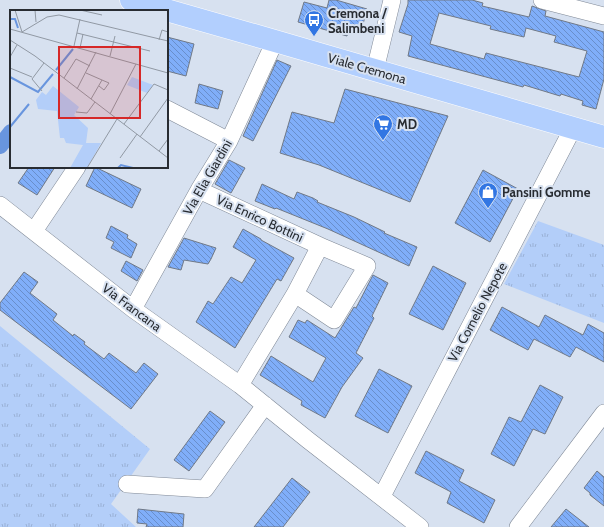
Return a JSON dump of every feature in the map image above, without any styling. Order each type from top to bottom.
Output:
[{"type":"main road","name":"Viale Cremona","points":[[131,0],[155,3],[275,41],[604,137]]},
{"type":"street","points":[[374,70],[392,0]]},
{"type":"street","points":[[542,0],[604,16]]},
{"type":"street","name":"Via Elia Giardini","points":[[133,309],[199,190],[229,141],[275,41]]},
{"type":"street","points":[[168,110],[229,141]]},
{"type":"street","name":"Via Cornelio Nepote","points":[[382,496],[573,128]]},
{"type":"street","points":[[34,231],[76,168]]},
{"type":"street","name":"Via Enrico Bottini","points":[[199,190],[367,266],[334,320],[295,294]]},
{"type":"street","name":"Via Francana","points":[[0,205],[133,309],[240,385],[420,527]]},
{"type":"street","name":"Via Enrico Bottini","points":[[240,385],[295,294],[320,246]]},
{"type":"street","points":[[127,484],[205,489],[265,405]]},
{"type":"street","points":[[518,527],[604,413]]},
{"type":"green space","points":[[538,221],[604,245],[604,323],[504,284]]},
{"type":"green space","points":[[0,326],[150,449],[111,504],[136,527],[0,527]]},
{"type":"building","points":[[329,0],[336,0],[367,9],[362,28],[349,25],[347,36],[298,22],[304,2],[327,8]]},
{"type":"building","points":[[408,0],[472,0],[483,3],[482,6],[529,17],[532,6],[546,11],[545,16],[604,32],[604,79],[596,109],[582,105],[583,101],[561,94],[560,96],[524,85],[523,87],[408,56],[412,36],[399,32]],"holes":[[[439,13],[491,26],[490,29],[524,37],[526,28],[556,36],[554,42],[587,51],[579,77],[486,53],[484,59],[430,44]]]},
{"type":"building","points":[[168,37],[194,44],[186,76],[168,71]]},
{"type":"building","points":[[277,60],[291,66],[253,141],[243,136]]},
{"type":"building","points":[[199,84],[223,91],[218,109],[195,103]]},
{"type":"building","name":"MD","points":[[345,89],[448,116],[410,202],[319,165],[280,153],[292,112],[334,123]]},
{"type":"building","points":[[229,160],[245,168],[231,193],[215,184]]},
{"type":"building","points":[[28,168],[54,168],[37,195],[18,183]]},
{"type":"building","points":[[95,168],[97,168],[141,189],[132,208],[86,186]]},
{"type":"building","points":[[483,170],[518,189],[490,242],[455,223]]},
{"type":"building","points":[[262,184],[294,199],[297,192],[313,198],[318,201],[317,202],[354,217],[385,232],[384,233],[417,247],[409,266],[328,229],[255,201]]},
{"type":"building","points":[[111,226],[128,235],[127,238],[137,244],[131,258],[111,248],[114,242],[106,238]]},
{"type":"building","points":[[243,229],[294,258],[281,281],[277,279],[235,348],[196,322],[208,301],[213,304],[231,277],[242,283],[256,260],[233,247]]},
{"type":"building","points":[[184,238],[216,248],[208,264],[184,260],[181,270],[168,267]]},
{"type":"building","points":[[126,261],[143,270],[137,281],[121,271]]},
{"type":"building","points":[[433,266],[466,283],[443,330],[409,314]]},
{"type":"building","points":[[24,272],[38,282],[30,293],[57,314],[53,320],[73,336],[74,334],[85,342],[84,344],[104,359],[109,353],[136,373],[144,363],[158,374],[131,409],[0,310],[0,303]]},
{"type":"building","points":[[373,275],[388,283],[372,316],[374,318],[356,353],[363,358],[342,387],[325,418],[301,405],[302,401],[260,375],[271,356],[313,382],[326,358],[289,337],[298,320],[305,323],[307,320],[335,338],[354,307],[356,308]]},
{"type":"building","points":[[502,307],[539,327],[545,315],[583,335],[588,324],[604,333],[604,362],[576,347],[570,357],[534,339],[528,350],[490,330]]},
{"type":"building","points":[[379,369],[412,386],[388,433],[355,416]]},
{"type":"building","points":[[540,385],[563,397],[545,434],[533,429],[514,466],[491,454],[509,417],[521,422]]},
{"type":"building","points":[[210,411],[225,422],[189,471],[174,460]]},
{"type":"building","points":[[426,451],[464,470],[459,481],[495,500],[484,523],[447,503],[451,492],[415,473]]},
{"type":"building","points":[[597,471],[604,477],[604,506],[584,488]]},
{"type":"building","points":[[292,478],[310,492],[283,527],[254,527]]},
{"type":"building","points":[[138,509],[184,514],[183,527],[146,527],[147,524],[137,523]]},
{"type":"building","points":[[566,509],[589,527],[551,527]]},
{"type":"waterway","points":[[0,146],[10,133]]},
{"type":"place","name":"Cremona / Salimbeni","points":[[314,37]]},
{"type":"place","name":"MD","points":[[383,141]]},
{"type":"place","name":"Pansini Gomme","points":[[488,209]]}]
